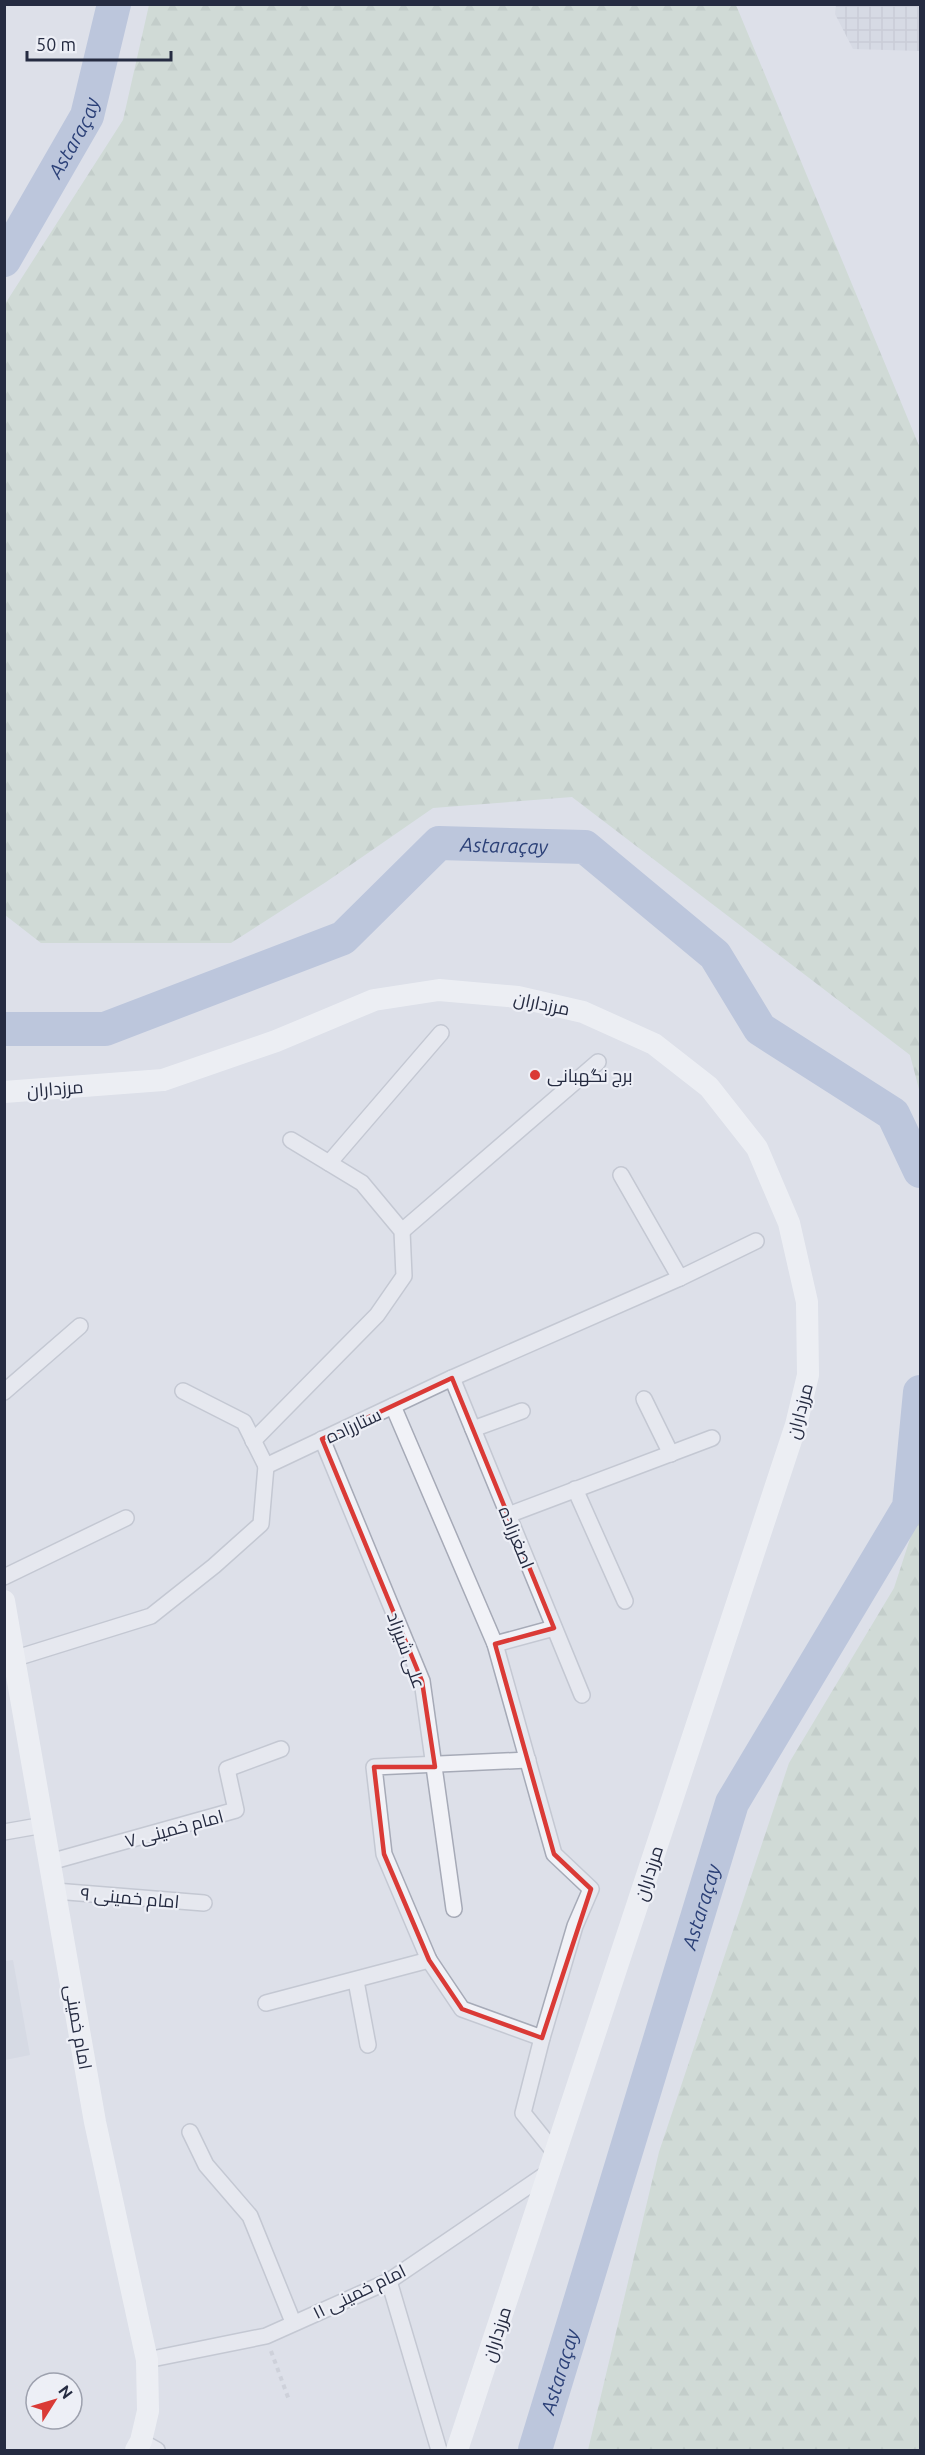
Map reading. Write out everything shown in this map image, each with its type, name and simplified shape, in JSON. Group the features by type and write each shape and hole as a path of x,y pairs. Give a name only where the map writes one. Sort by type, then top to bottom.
{"street":[{"name":"مرزداران","path":"4,1092 163,1080 276,1041 374,1000 439,990 518,997 583,1012 654,1044 709,1087 757,1148 789,1223 807,1302 808,1375 796,1425 457,2451"},
{"path":"329,1163 441,1033"},
{"path":"402,1231 598,1062"},
{"path":"253,1441 377,1315 404,1276 402,1231 362,1183 291,1140"},
{"path":"621,1175 680,1278"},
{"name":"ستارزاده","path":"266,1466 452,1378 680,1278 756,1241"},
{"path":"4,1392 80,1326"},
{"name":"اصغرزاده","path":"452,1378 582,1695"},
{"path":"13,1659 151,1616 214,1566 261,1524 266,1466 244,1422 183,1391"},
{"path":"644,1399 671,1454"},
{"path":"393,1406 495,1644 554,1854 591,1889 575,1926 523,2113 553,2163"},
{"path":"473,1429 522,1411"},
{"path":"508,1515 648,1460 671,1454 712,1438"},
{"name":"علی شیرزاد","path":"322,1439 422,1681 454,1909"},
{"path":"574,1489 625,1601"},
{"path":"4,1577 126,1518"},
{"name":"امام خمینی","path":"4,1601 95,2122 147,2360 148,2411 145,2447"},
{"path":"495,1644 554,1628"},
{"name":"امام خمینی ۷","path":"50,1862 236,1810 227,1769 281,1749"},
{"path":"528,1760 435,1767 374,1767 384,1854 429,1960 462,2009 542,2038"},
{"path":"4,1832 44,1825"},
{"name":"امام خمینی ۹","path":"55,1891 204,1903"},
{"path":"266,2003 429,1960"},
{"path":"356,1981 368,2045"},
{"path":"190,2132 206,2165 250,2216 293,2322"},
{"name":"امام خمینی ۱۱","path":"147,2360 266,2336 389,2281 553,2163"},
{"path":"389,2281 439,2451"}],"path":[{"path":"266,2336 289,2400"}],"highlighted area":[{"path":"452,1378 554,1628 495,1644 554,1854 591,1889 542,2038 462,2009 429,1960 384,1854 374,1767 435,1767 422,1681 322,1439"}],"shaded area":[{"path":"836,5 920,5 920,51 853,49 835,14"},
{"path":"13,1960 30,2055 5,2060 5,1961"}],"green space":[{"path":"149,5 736,5 920,448 920,1093 910,1055 572,797 433,808 326,882 231,943 41,943 5,915 5,304 123,120"},
{"path":"920,1508 920,2450 588,2450 659,2152 789,1763 894,1588"}],"waterway":[{"name":"Astaraçay","path":"4,260 87,116 114,4"},
{"name":"Astaraçay","path":"4,1029 105,1029 343,938 439,843 585,847 715,955 760,1029 893,1114 920,1171"},
{"name":"Astaraçay","path":"535,2450 732,1803 909,1507 920,1392"}],"place":[{"name":"برج نگهبانی","path":"535,1075"}]}
